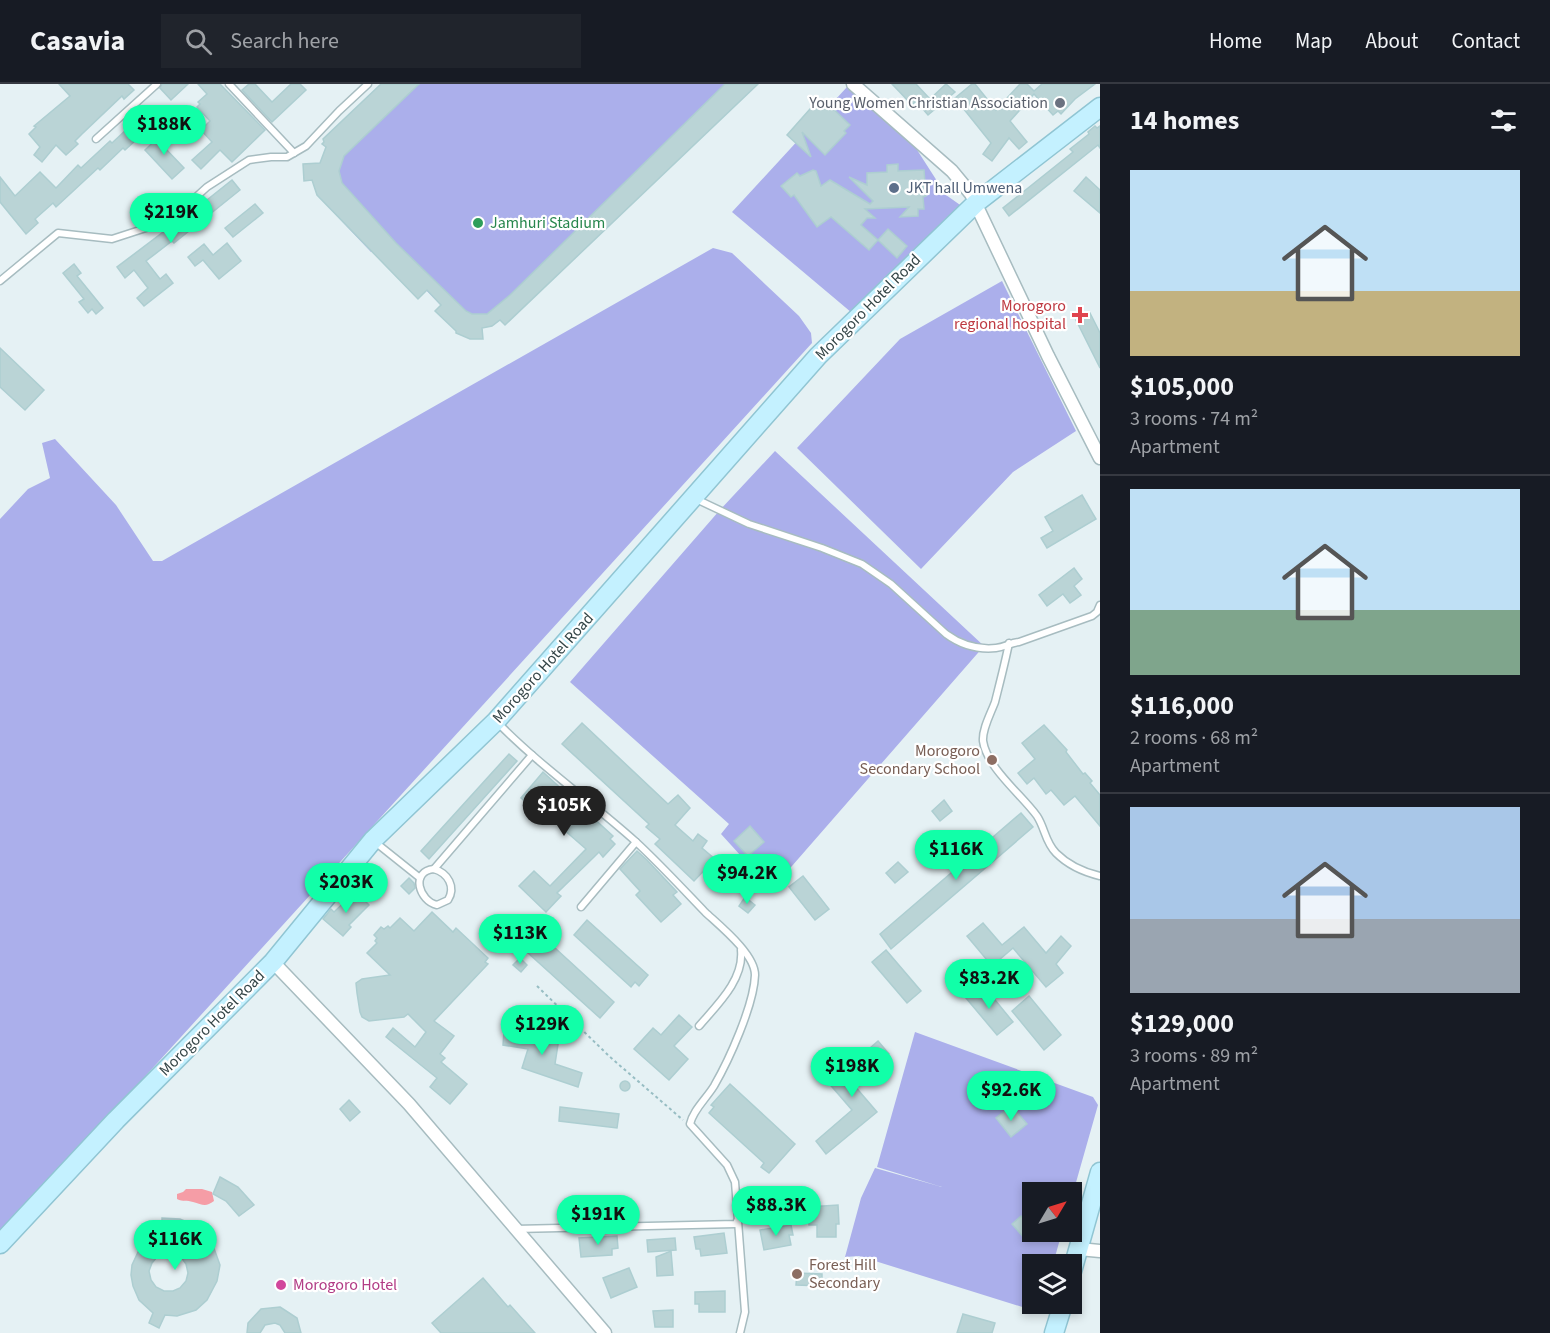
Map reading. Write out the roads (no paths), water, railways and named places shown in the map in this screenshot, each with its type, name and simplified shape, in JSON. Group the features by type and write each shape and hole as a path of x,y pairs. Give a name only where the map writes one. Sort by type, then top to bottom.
{"street":[{"path":"853,84 952,171 965,186 976,203 1048,356 1100,458"},
{"name":"Morogoro Hotel Road","path":"0,1244 116,1120 273,962 373,840 496,721 818,356 976,203 1100,107"},
{"path":"273,962 409,1104 605,1333"},
{"path":"1077,1254 1100,1172"},
{"path":"1079,1248 1100,1251"},
{"path":"1054,1333 1060,1314"}],"lane":[{"path":"96,139 157,84"},
{"path":"229,84 294,153"},
{"path":"0,281 58,233 112,239 121,237 185,207 207,187 249,160 271,157 286,158 306,146 368,84"},
{"path":"692,498 749,524 862,564 891,584 946,634 964,645 997,648 1019,642 1087,618 1095,614 1100,604"},
{"path":"1009,643 984,733 985,748 1004,776 1039,818 1047,842 1055,852 1069,864 1100,876"},
{"path":"496,721 532,755 636,842 741,949 741,965 724,996 699,1026"},
{"path":"434,869 532,755"},
{"path":"373,840 420,878"},
{"path":"581,907 636,842"},
{"path":"434,869 442,872 450,883 451,894 445,902 434,904 424,897 419,887 420,878 427,870 434,869"},
{"path":"731,938 753,965 751,998 727,1060 711,1090 693,1115 690,1124 732,1173 745,1312 740,1333"},
{"path":"515,1229 736,1224 737,1216"}],"place":[{"name":"Young Women Christian Association","path":"1060,103"},
{"name":"JKT hall Umwena","path":"894,188"},
{"name":"Jamhuri Stadium","path":"478,223"},
{"name":"Morogoro regional hospital","path":"1080,315"},
{"name":"Morogoro Secondary School","path":"992,760"},
{"name":"Forest Hill Secondary","path":"797,1274"},
{"name":"Morogoro Hotel","path":"281,1285"}]}
